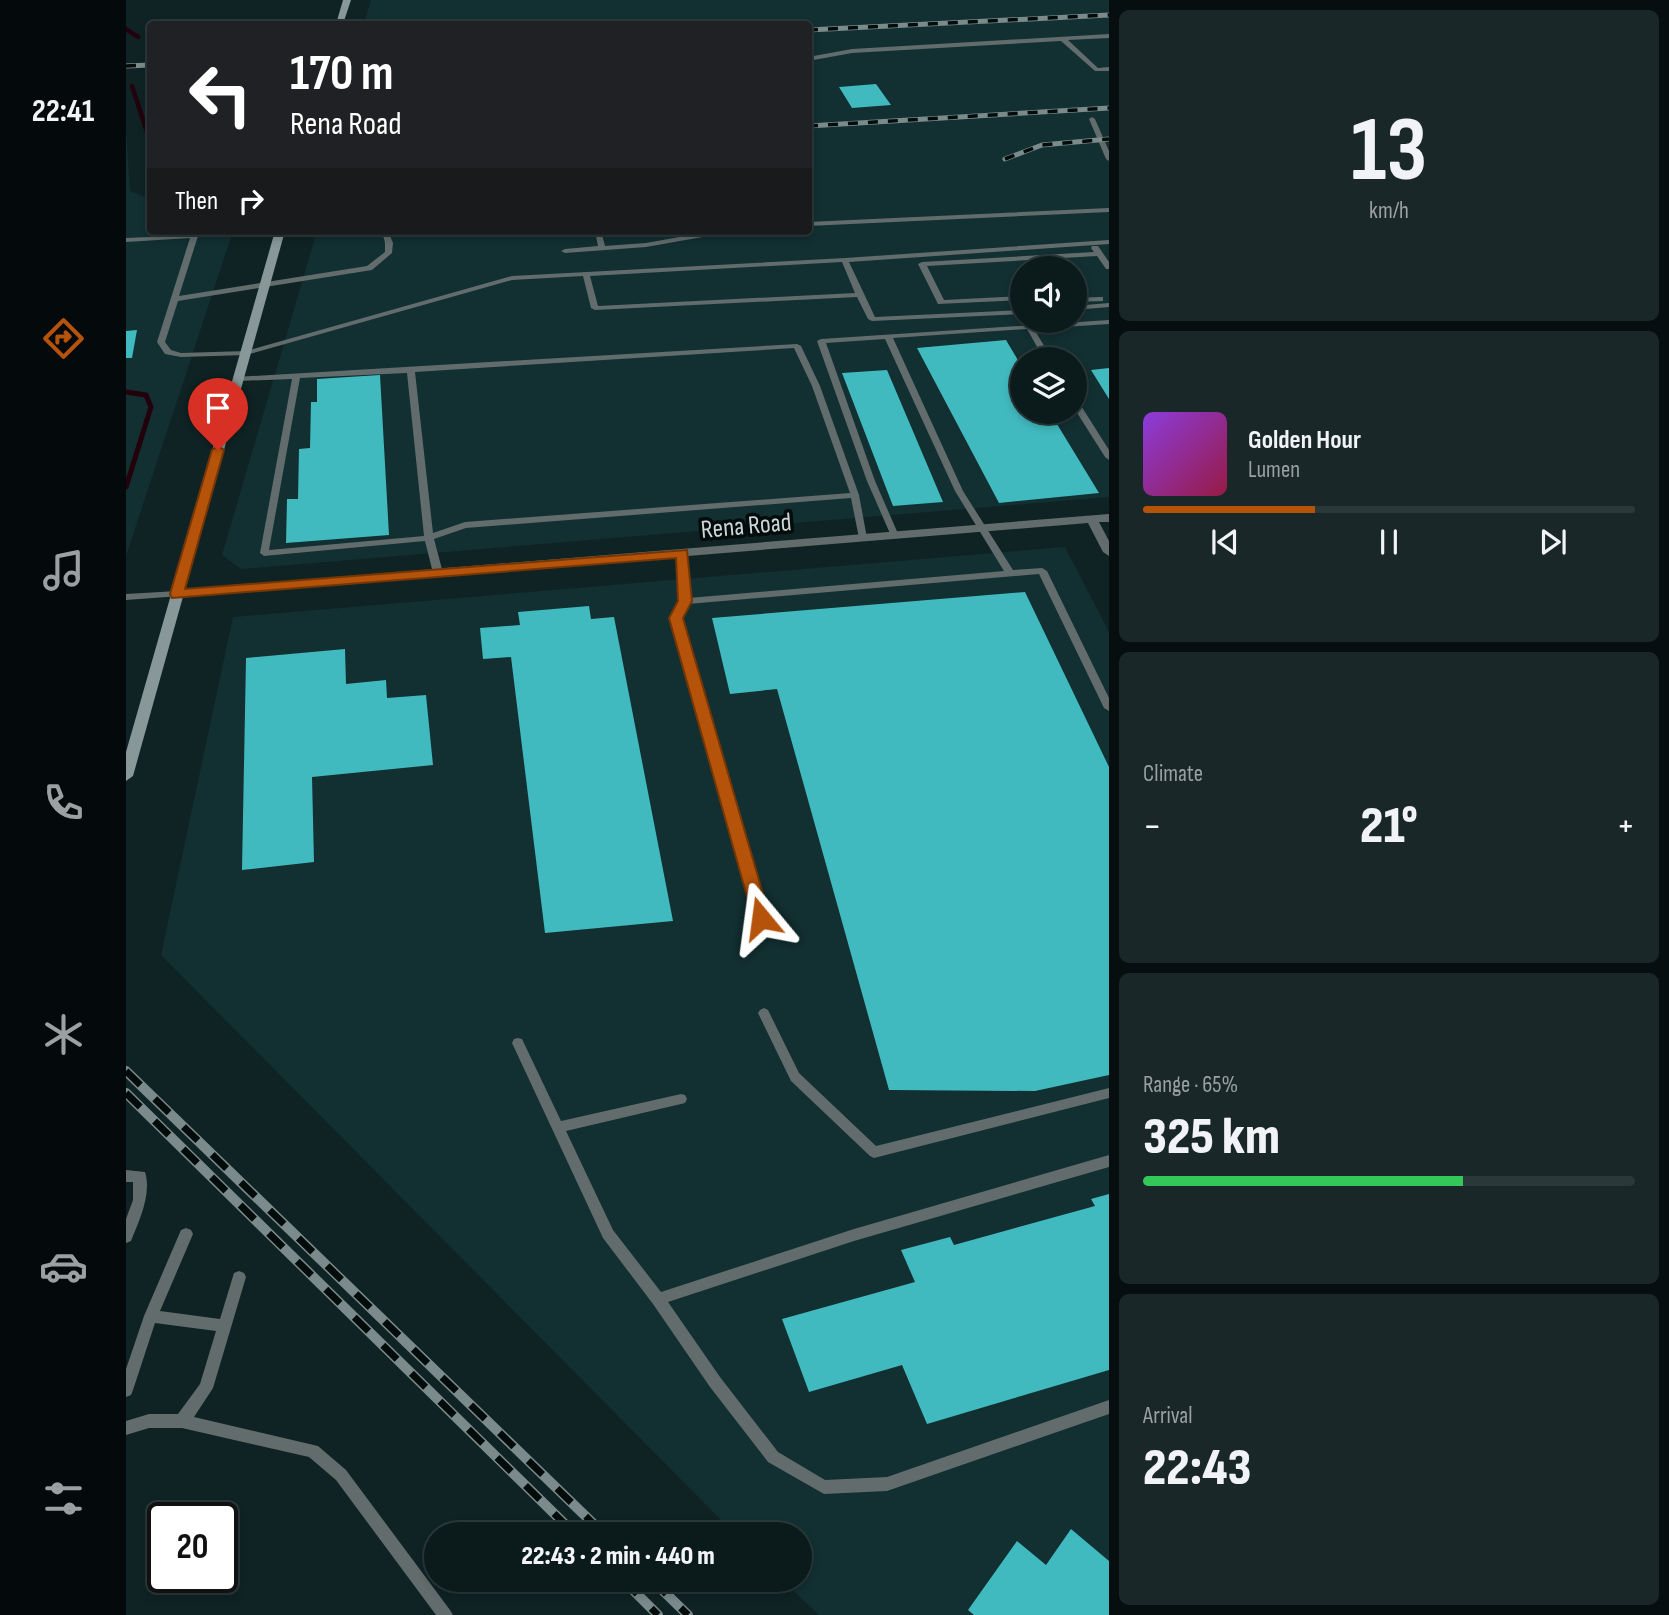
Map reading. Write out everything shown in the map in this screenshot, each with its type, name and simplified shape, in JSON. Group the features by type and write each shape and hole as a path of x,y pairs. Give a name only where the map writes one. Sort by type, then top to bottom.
{"main road":[{"path":"340,21 347,0"},
{"path":"126,776 279,235"}],"street":[{"name":"Rena Road","path":"177,594 1109,518"},
{"path":"1092,520 1109,552"}],"lane":[{"path":"812,58 852,51 1109,36"},
{"path":"1063,39 1109,81"},
{"path":"1097,70 1109,69"},
{"path":"1092,119 1109,159"},
{"path":"812,221 1109,210"},
{"path":"174,299 369,268 388,253 386,235"},
{"path":"599,235 602,249"},
{"path":"565,251 602,249 698,235"},
{"path":"126,240 194,236 161,342 163,348 181,355 246,353 485,283 512,278 1109,242"},
{"path":"1091,243 1109,267"},
{"path":"1064,256 1099,254"},
{"path":"1010,259 922,264 941,302 1010,299"},
{"path":"845,260 872,319 1010,313"},
{"path":"586,274 595,308 860,295"},
{"path":"1087,299 1109,298"},
{"path":"926,317 947,309 1010,305"},
{"path":"1087,307 1109,305"},
{"path":"1087,323 1109,322"},
{"path":"895,536 871,481 821,341 1010,328"},
{"path":"888,337 958,491 985,528 1010,573"},
{"path":"238,379 797,346 816,386 855,495 863,538"},
{"path":"411,370 429,538 438,573"},
{"path":"296,376 264,553 429,538 465,525 855,495"},
{"path":"1087,422 1109,457"},
{"path":"682,553 685,601 676,618 761,918"},
{"path":"685,601 1042,571 1109,708"},
{"path":"126,597 177,594"},
{"path":"764,1013 795,1077 874,1152 1109,1093"},
{"path":"518,1043 608,1234 659,1299 715,1382 773,1457 824,1487 887,1485 1109,1408"},
{"path":"558,1127 681,1099"},
{"path":"659,1299 853,1235 1109,1161"},
{"path":"126,1176 140,1176 139,1200 127,1231"},
{"path":"126,1390 150,1316 186,1234"},
{"path":"182,1421 206,1388 239,1277"},
{"path":"150,1316 225,1326"},
{"path":"126,1428 149,1421 182,1421 313,1451 341,1475 445,1615"}],"shaded area":[{"path":"371,0 1109,0 1109,497 241,569 222,555 316,235 812,235 812,21 365,21"},
{"path":"126,131 130,191 147,198 147,235 232,235 126,556"},
{"path":"1065,547 1109,632 1109,1615 819,1615 795,1592 812,1592 812,1522 723,1522 161,955 233,617"}],"building":[{"path":"876,84 891,105 852,108 839,87"},
{"path":"137,330 132,358 126,358 126,331"},
{"path":"1006,340 1010,347 1010,424 1057,424 1099,493 999,503 917,348"},
{"path":"1109,368 1109,399 1091,370"},
{"path":"887,370 943,502 893,506 842,373"},
{"path":"380,375 389,535 286,543 287,499 298,499 299,449 310,448 311,402 317,402 317,379"},
{"path":"1025,592 1109,767 1109,1075 1035,1091 889,1090 777,689 730,694 712,618"},
{"path":"589,606 591,619 614,617 673,921 545,933 511,657 483,659 480,628 520,625 518,612"},
{"path":"345,649 346,684 386,680 387,698 426,695 433,765 312,777 314,862 242,870 246,658"},
{"path":"1109,1194 1109,1370 927,1424 902,1365 809,1392 782,1319 915,1282 901,1250 950,1237 954,1245 1095,1206 1091,1199"},
{"path":"1071,1529 1109,1561 1109,1615 974,1615 968,1610 1017,1541 1046,1565"}],"waterway":[{"path":"126,29 138,37"},
{"path":"132,86 147,132"},
{"path":"126,392 146,395 151,407 126,487"}],"railway":[{"path":"812,30 1109,15"},
{"path":"126,66 147,65"},
{"path":"812,126 1109,108"},
{"path":"1005,159 1042,145 1109,139"},
{"path":"126,1071 592,1522"},
{"path":"126,1093 563,1522"},
{"path":"635,1592 658,1615"},
{"path":"664,1592 688,1615"}],"route":[{"path":"218,450 177,594 682,553 685,601 676,618 761,918"}]}
